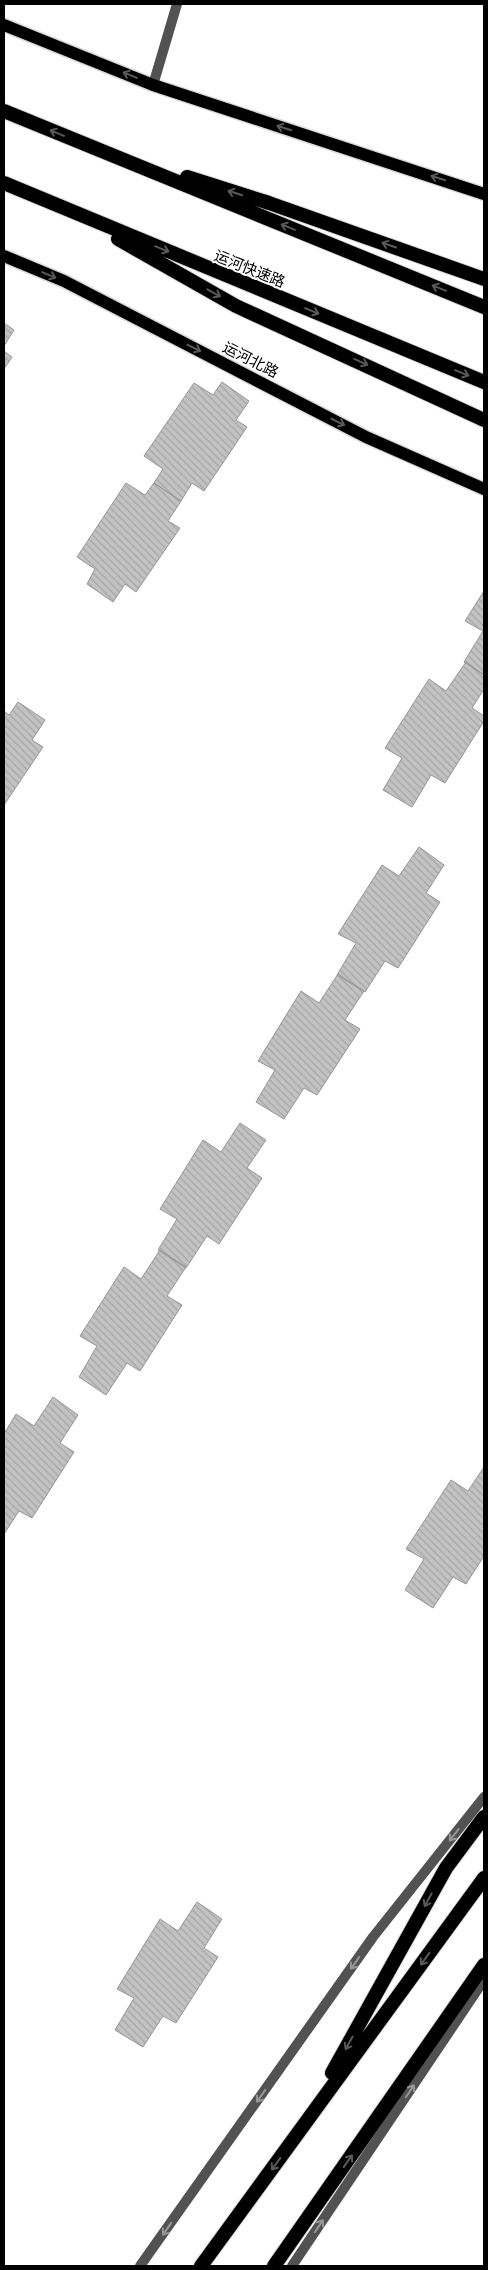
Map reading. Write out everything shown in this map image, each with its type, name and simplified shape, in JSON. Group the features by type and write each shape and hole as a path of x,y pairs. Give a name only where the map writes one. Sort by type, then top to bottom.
{"highway":[{"path":"4,111 484,307"},
{"path":"89,146 269,203 484,279"},
{"name":"运河快速路","path":"4,184 484,382"},
{"path":"65,209 236,306 484,420"},
{"path":"304,2124 446,1868 484,1816"},
{"path":"201,2266 484,1878"},
{"path":"274,2266 484,1965"}],"main road":[{"path":"4,25 153,85 484,194"},
{"name":"运河北路","path":"4,256 64,282 366,437 484,490"}],"street":[{"path":"153,85 177,4"},
{"path":"140,2266 373,1937 484,1797"},
{"path":"292,2266 484,1980"}],"building":[{"path":"4,323 14,330 4,346"},
{"path":"4,351 12,357 4,369"},
{"path":"222,382 249,401 236,420 247,427 204,491 192,483 181,501 154,483 163,469 144,456 194,383 213,395"},
{"path":"126,483 145,495 154,483 181,501 168,521 180,528 136,592 125,584 113,602 87,584 95,569 77,557"},
{"path":"484,591 484,675 464,662 483,631 465,621"},
{"path":"466,662 484,675 484,689 472,708 484,716 484,721 445,783 431,775 412,807 383,790 402,758 385,748 429,679 446,691"},
{"path":"18,702 45,720 32,740 43,747 4,805 4,711 9,715"},
{"path":"419,847 444,865 426,893 440,902 398,968 385,961 365,992 337,975 356,943 338,934 382,865 399,876"},
{"path":"338,974 364,991 345,1020 360,1029 317,1095 304,1088 284,1119 256,1102 275,1070 258,1061 301,991 319,1003"},
{"path":"240,1123 266,1140 247,1168 262,1178 219,1244 207,1236 186,1268 158,1250 177,1219 160,1209 203,1140 221,1152"},
{"path":"160,1250 186,1267 167,1296 182,1305 140,1371 127,1363 106,1395 79,1377 97,1346 80,1336 124,1267 141,1279"},
{"path":"53,1397 78,1415 60,1443 74,1452 32,1518 19,1511 4,1534 4,1434 16,1414 34,1426"},
{"path":"484,1467 484,1556 466,1584 453,1577 433,1608 405,1590 424,1559 406,1549 451,1480 468,1491"},
{"path":"197,1902 222,1919 204,1948 218,1957 176,2023 163,2016 143,2047 115,2030 134,1998 117,1989 160,1919 178,1931"}]}
